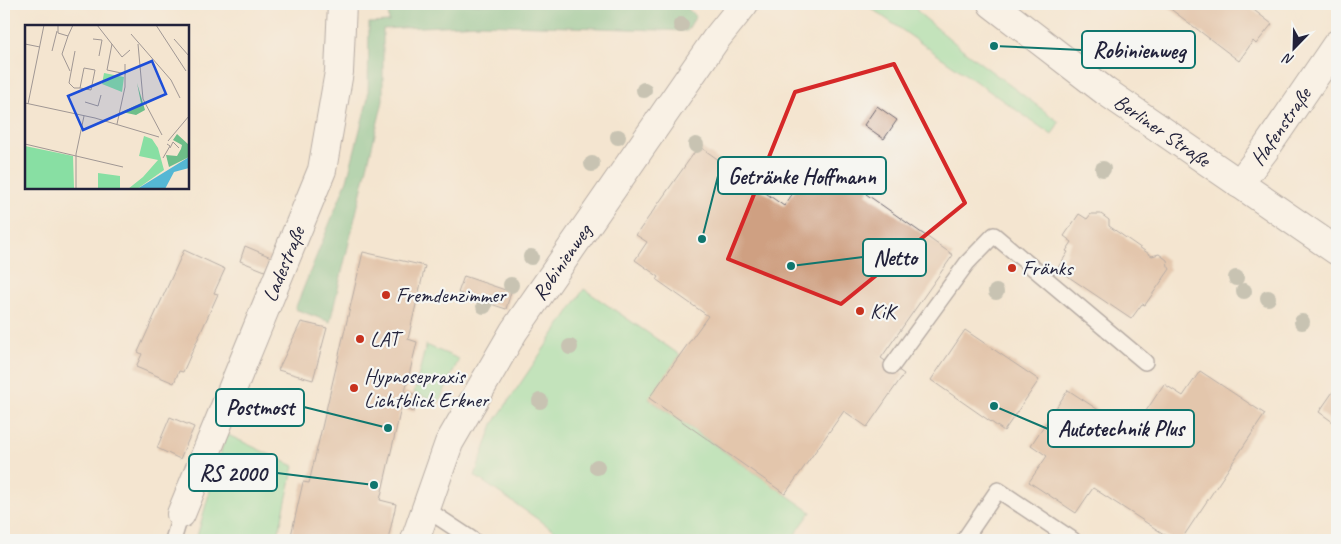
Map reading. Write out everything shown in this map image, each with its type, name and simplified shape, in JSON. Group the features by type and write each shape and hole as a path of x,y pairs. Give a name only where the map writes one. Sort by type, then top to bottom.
{"street":[{"name":"Ladestraße","path":"181,514 322,170 339,72 342,4"},
{"name":"Robinienweg","path":"415,540 449,443 514,331 716,39 744,4"},
{"name":"Berliner Straße","path":"992,4 1105,91 1337,251"},
{"name":"Hafenstraße","path":"1239,184 1264,151 1337,44"}],"lane":[{"path":"892,366 967,263 994,235 1145,362"},
{"path":"964,540 998,490 1073,540"},
{"path":"426,509 472,540"},
{"path":"173,540 181,514"}],"highlighted area":[{"path":"894,64 965,203 841,304 728,259 795,92"}],"green space":[{"path":"388,4 682,4 696,16 687,31 480,24 383,29 383,101 330,322 295,309 347,180 368,98 369,23 389,22"},
{"path":"865,4 912,4 920,14 967,53 1059,122 1052,135"},
{"path":"584,289 680,355 649,399 811,512 791,540 568,540 475,476 493,424"},
{"path":"426,345 459,359 439,402 414,393"},
{"path":"226,434 294,466 277,540 196,540"}],"building":[{"path":"1164,4 1246,4 1272,24 1256,44 1253,41 1239,61"},
{"path":"877,106 897,120 884,139 864,125"},
{"path":"699,146 784,206 817,159 851,183 864,164 879,175 866,194 953,255 881,358 904,374 867,427 844,411 785,494 649,398 708,316 657,280 659,277 635,260 647,242 636,235"},
{"path":"1079,214 1087,219 1091,214 1101,214 1109,220 1109,226 1152,256 1159,254 1167,260 1170,269 1145,305 1142,304 1131,319 1057,269 1072,242 1064,236"},
{"path":"245,246 271,257 265,271 240,261"},
{"path":"184,250 225,269 214,293 218,294 183,372 179,371 174,383 136,367 142,354 138,352"},
{"path":"363,252 425,266 408,339 417,342 405,392 418,395 414,412 401,408 380,500 396,504 388,540 290,540 303,482 309,483"},
{"path":"464,276 511,292 506,309 458,293"},
{"path":"301,322 327,328 313,380 278,370"},
{"path":"965,330 1039,380 1004,431 931,380"},
{"path":"1200,371 1265,414 1181,540 1173,540 1093,488 1076,513 1029,482 1047,456 1031,445 1068,390 1132,432 1164,384 1183,396"},
{"path":"1337,386 1337,425 1319,412"},
{"path":"170,417 194,427 180,459 157,448"}],"place":[{"name":"Robinienweg","path":"994,46"},
{"name":"Getränke Hoffmann","path":"702,239"},
{"name":"Netto","path":"791,266"},
{"name":"Fränks","path":"1012,268"},
{"name":"Fremdenzimmer","path":"386,295"},
{"name":"KiK","path":"860,311"},
{"name":"LAT","path":"360,339"},
{"name":"Hypnosepraxis Lichtblick Erkner","path":"354,388"},
{"name":"Autotechnik Plus","path":"994,406"},
{"name":"Postmost","path":"388,428"},
{"name":"RS 2000","path":"374,485"}]}
